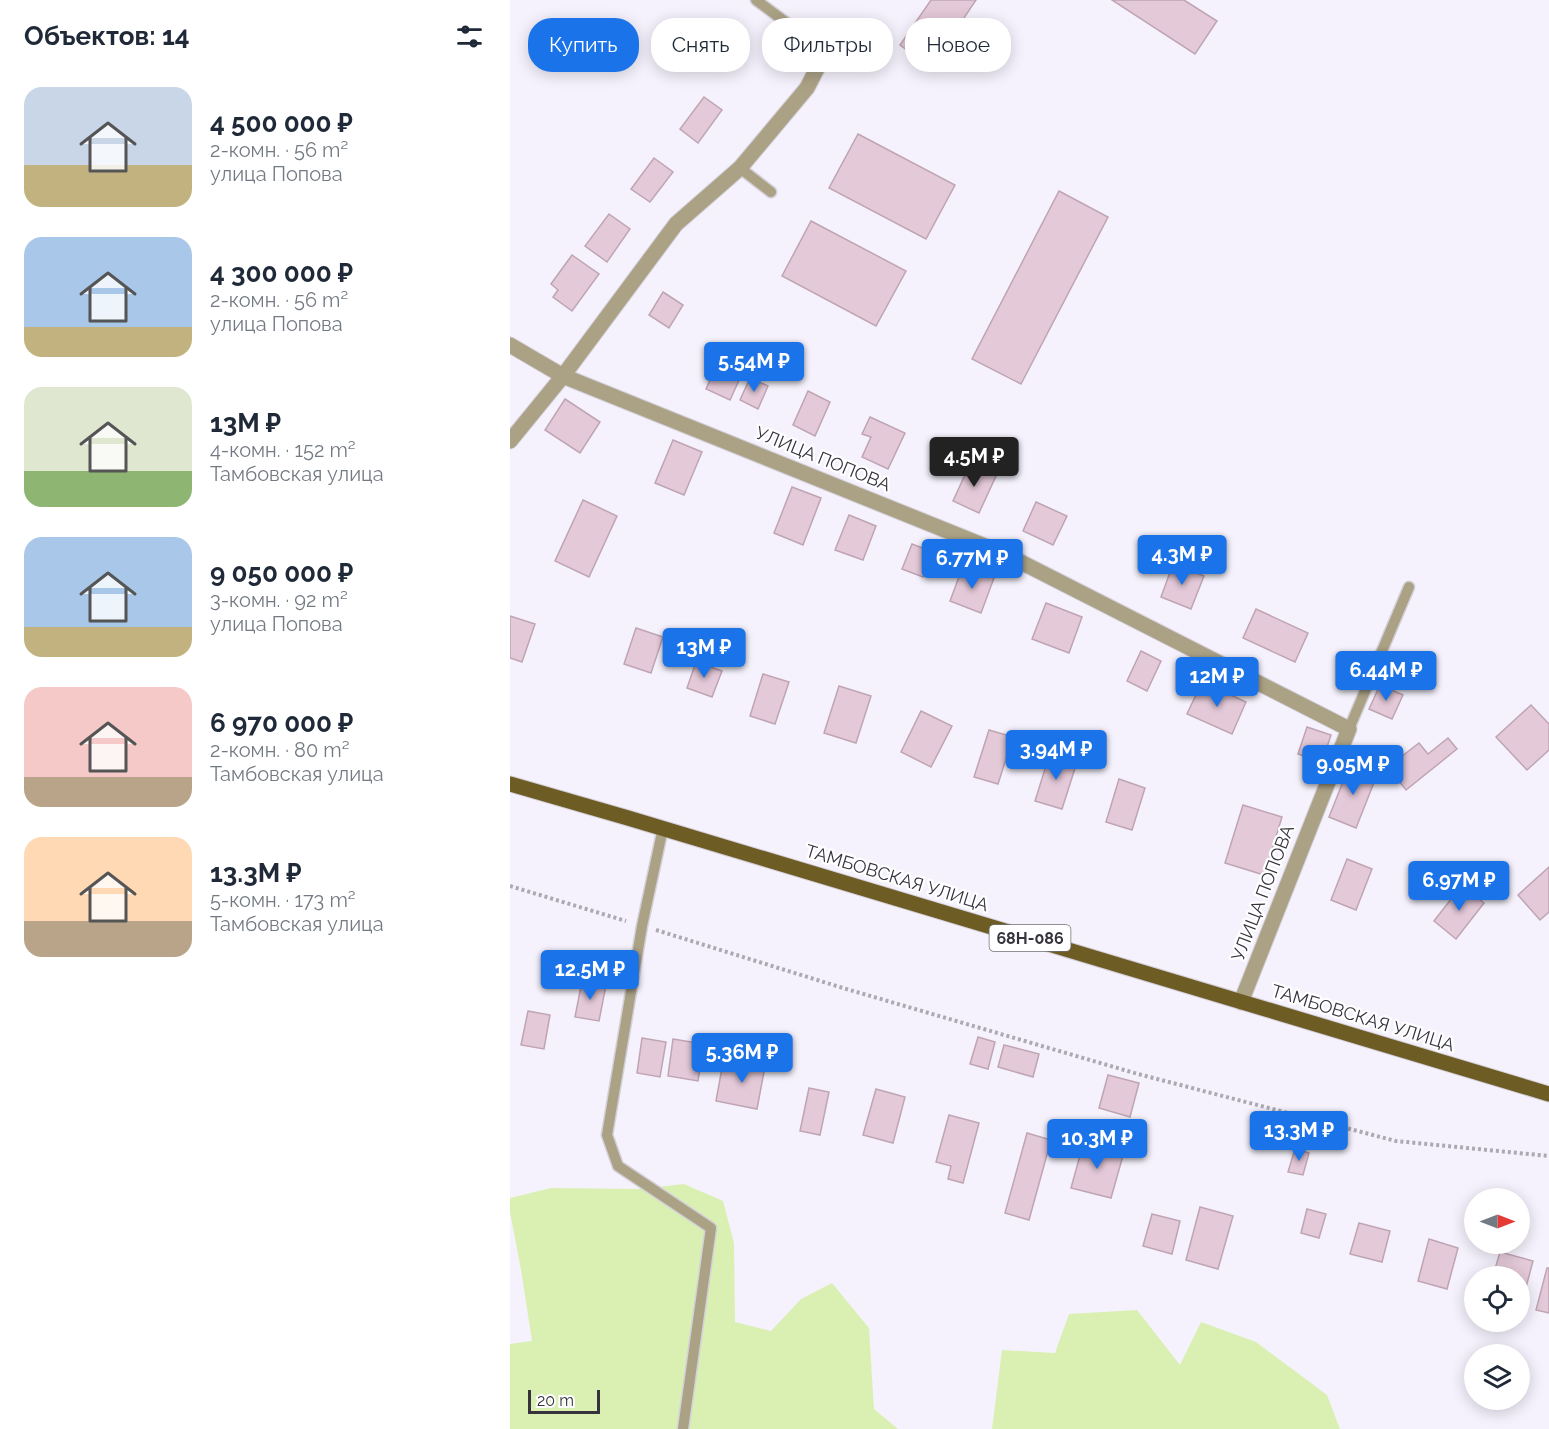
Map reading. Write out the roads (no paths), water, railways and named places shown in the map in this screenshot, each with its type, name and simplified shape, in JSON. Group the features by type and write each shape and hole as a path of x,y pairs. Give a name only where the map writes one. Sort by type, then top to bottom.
{"main road":[{"name":"ТАМБОВСКАЯ УЛИЦА","path":"510,784 1549,1094"}],"street":[{"path":"510,441 563,376 676,224 740,168 807,88 815,72"},
{"name":"УЛИЦА ПОПОВА","path":"510,345 563,376 1007,555 1349,729 1241,1002"}],"lane":[{"path":"756,0 780,18"},
{"path":"740,168 771,192"},
{"path":"1349,729 1409,587"},
{"path":"663,828 642,926 607,1135 618,1166 711,1228 683,1429"}]}
